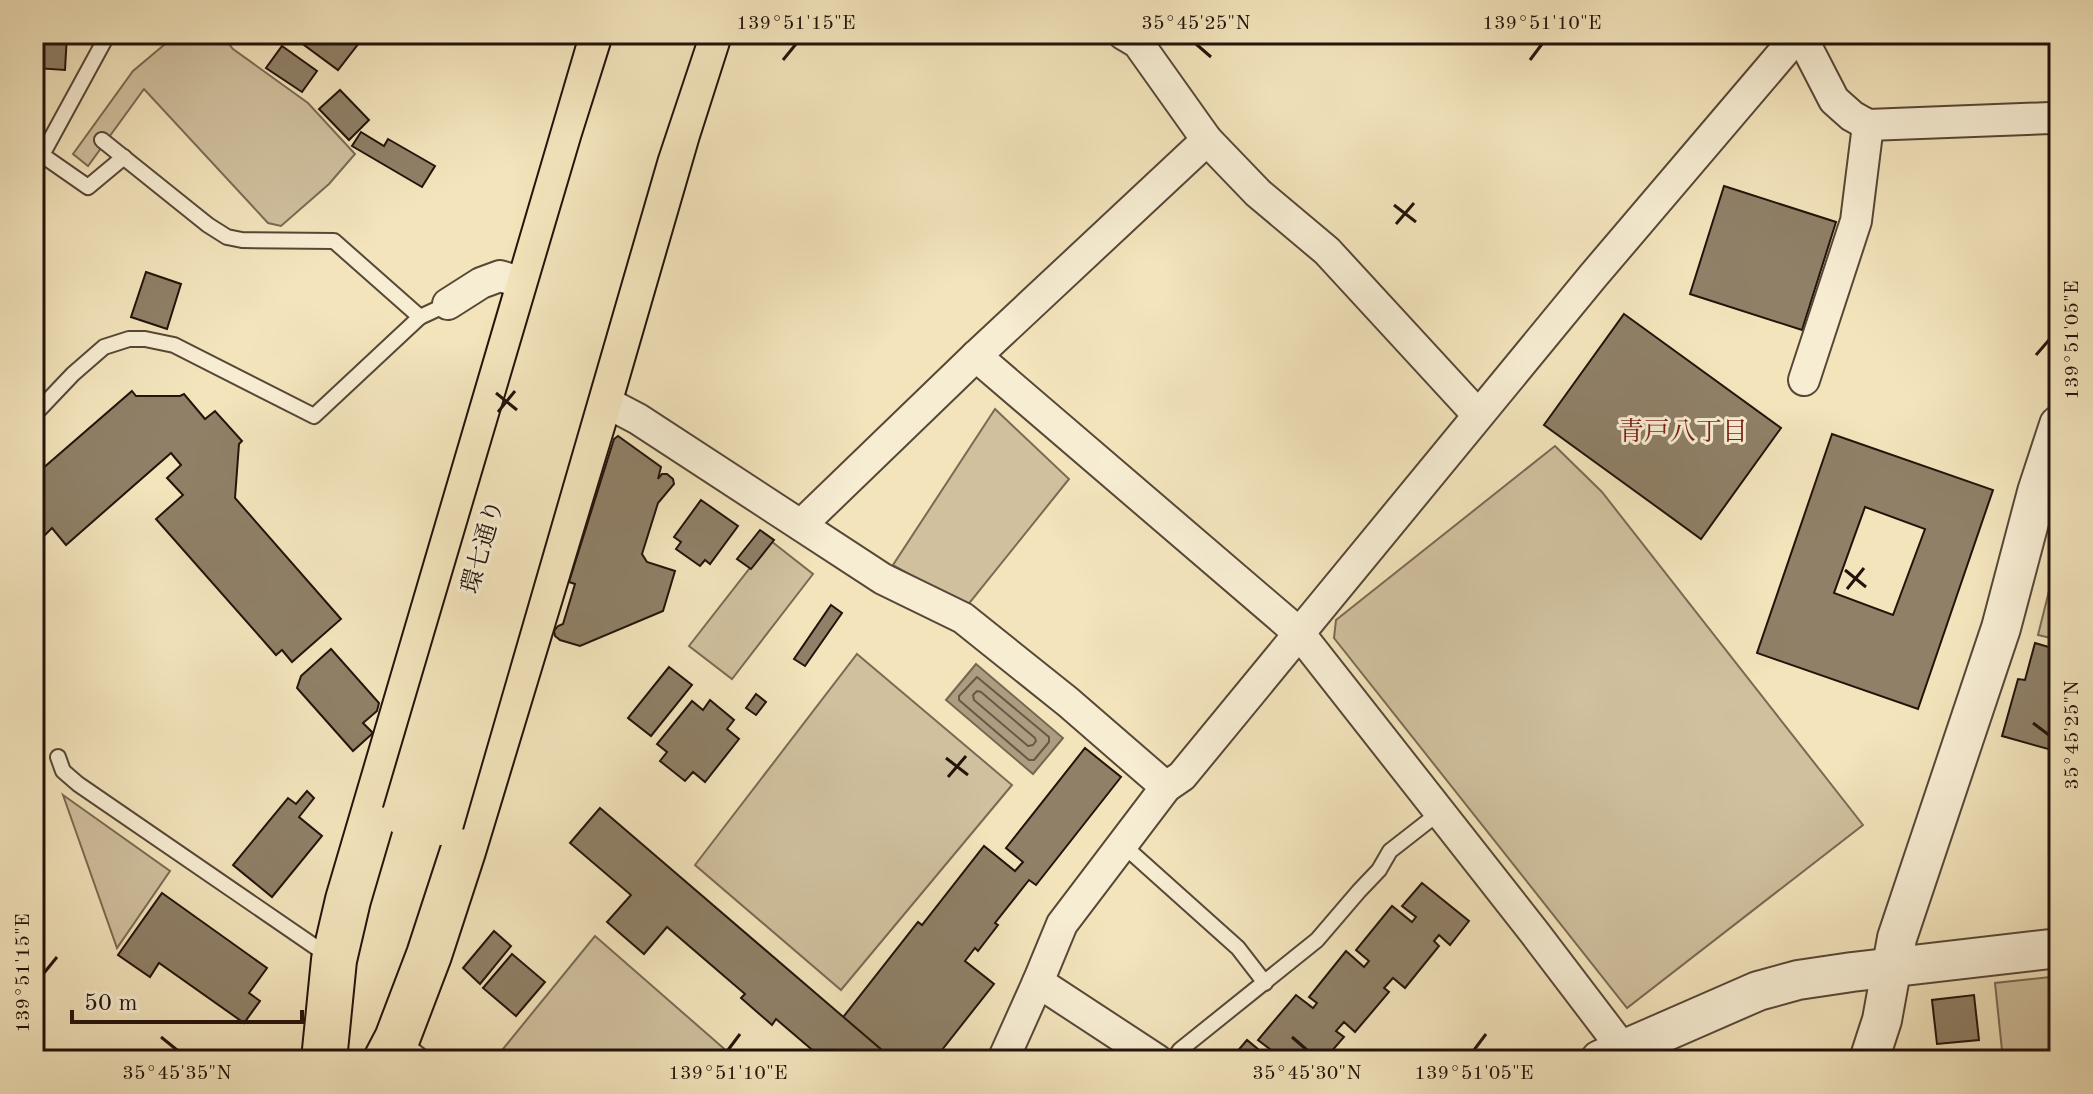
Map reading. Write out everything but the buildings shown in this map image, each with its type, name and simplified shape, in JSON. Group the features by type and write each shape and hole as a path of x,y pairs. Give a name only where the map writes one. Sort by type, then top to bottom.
{"main road":[{"path":"324,1060 334,960 348,900 603,34"},
{"name":"環七通り","path":"395,1055 423,818 603,145 638,34"},
{"name":"環七通り","path":"331,1060 423,818 675,34"},
{"path":"395,1055 463,851 709,34"},
{"path":"585,94 611,68 622,63 675,83 679,96 677,134"}],"street":[{"path":"1003,1060 1062,924 1166,787 1182,776 1593,276 1799,34 1834,100 1868,125 2059,120"},
{"path":"1138,37 1207,140 1258,193 1327,251 1478,415"},
{"path":"1804,380 1856,221 1868,125"},
{"path":"801,525 1207,140"},
{"path":"448,304 481,283 500,276 530,285"},
{"path":"976,356 1299,633 1534,932 1611,1055 1758,991 1798,980 2059,948"},
{"path":"600,399 638,419 883,579 963,618 1068,702 1166,787"},
{"path":"1869,1060 1882,1020 1897,938 2001,628 2037,492 2059,425"},
{"path":"1038,982 1157,1060"}],"lane":[{"path":"108,34 42,155 88,187 124,157"},
{"path":"102,140 227,237 242,240 334,241 420,317"},
{"path":"34,415 104,347 129,339 145,339 174,345 314,416 420,317 448,304"},
{"path":"58,757 63,771 78,784 334,960"},
{"path":"1173,1060 1180,1050 1317,940 1379,870 1390,851 1440,812"},
{"path":"1123,845 1238,948 1265,983"}],"shaded area":[{"path":"177,34 221,34 233,49 308,103 355,154 329,184 281,226 268,223 144,89 88,166 73,154 133,71"},
{"path":"995,409 1069,479 967,606 893,565"},
{"path":"1555,446 1602,492 1863,825 1627,1008 1334,638 1336,620"},
{"path":"771,541 813,574 732,679 689,646"},
{"path":"2059,551 2059,640 2038,635"},
{"path":"857,654 1012,785 841,990 695,865"},
{"path":"63,795 170,871 117,948"},
{"path":"595,936 737,1060 494,1060"},
{"path":"2059,976 2059,1060 2003,1060 1995,983"}],"water":[{"path":"976,664 1063,738 1033,774 946,700"}],"district":[{"name":"青戸八丁目","path":"1683,433"}]}
